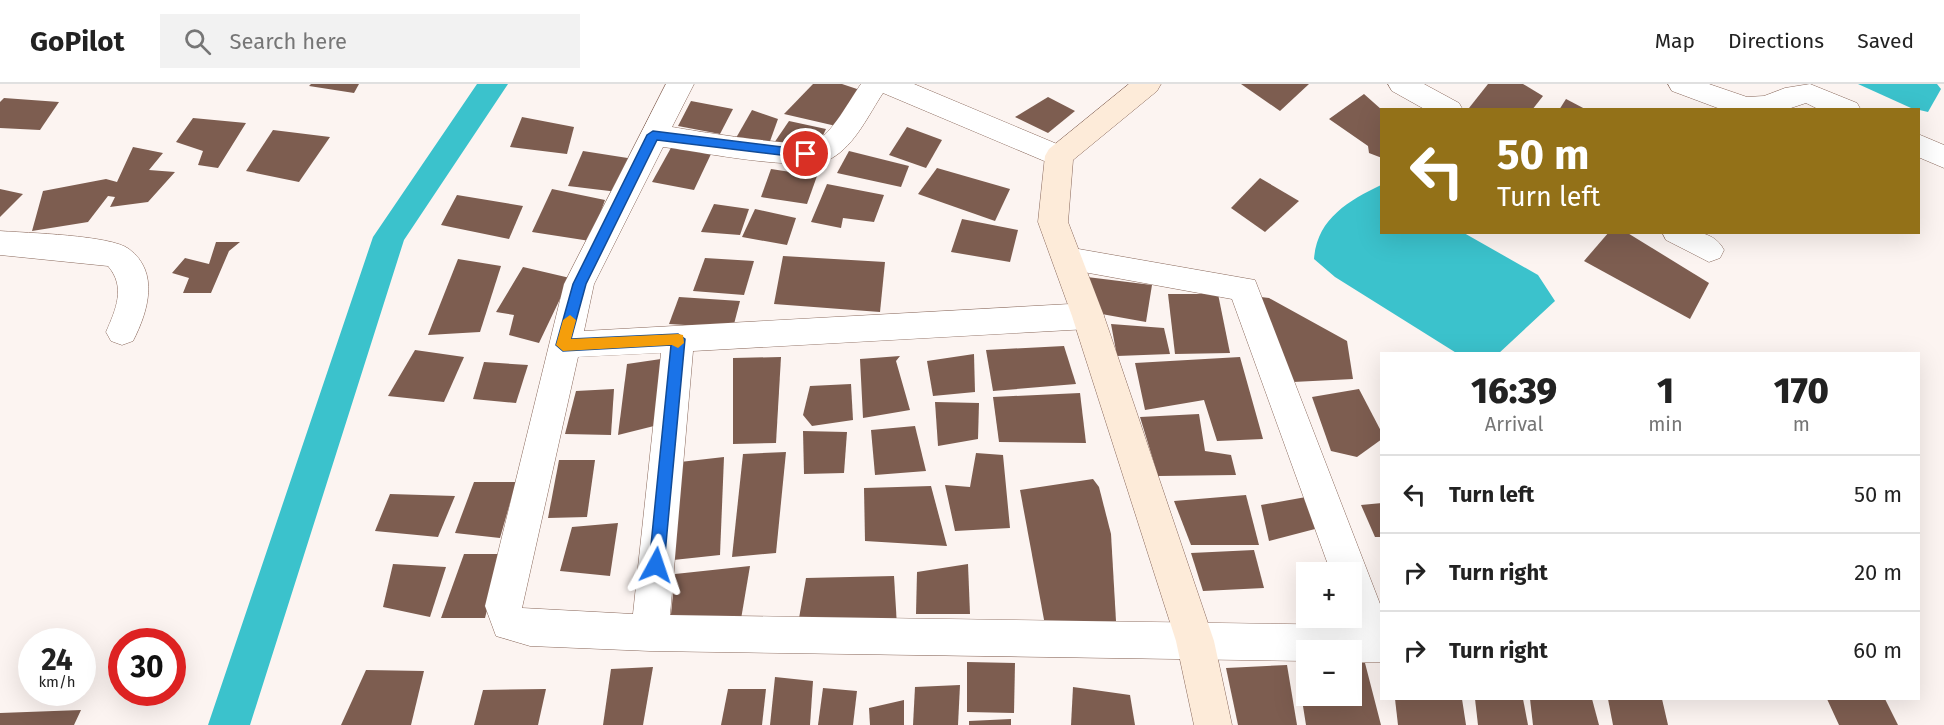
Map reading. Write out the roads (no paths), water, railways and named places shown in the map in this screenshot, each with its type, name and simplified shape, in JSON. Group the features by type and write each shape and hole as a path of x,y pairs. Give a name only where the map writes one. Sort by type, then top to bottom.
{"street":[{"path":"680,84 579,284 502,606 509,623 530,628 650,633 1378,644 1362,604"},
{"path":"653,135 790,153 819,154 832,144 875,84"},
{"path":"888,84 1059,156"},
{"path":"1147,84 1059,156 1053,222 1088,316 1195,641 1213,725"},
{"path":"1402,84 1445,108"},
{"path":"1682,84 1747,107 1768,106 1785,98 1808,93 1842,108"},
{"path":"1920,145 1944,157"},
{"path":"1681,234 1709,250"},
{"path":"0,243 93,251 117,256 132,273 133,305 122,333"},
{"path":"1067,259 1244,289 1345,562"},
{"path":"563,345 1088,316"},
{"path":"650,633 678,339"}],"water":[{"path":"1858,84 1937,84 1941,89 1928,112 1920,110 1920,108 1911,108"},
{"path":"1380,186 1380,234 1466,234 1538,275 1555,301 1500,352 1455,352 1335,277 1314,259 1316,245 1328,222 1336,213"}],"waterway":[{"path":"229,725 389,237 493,84"}]}
